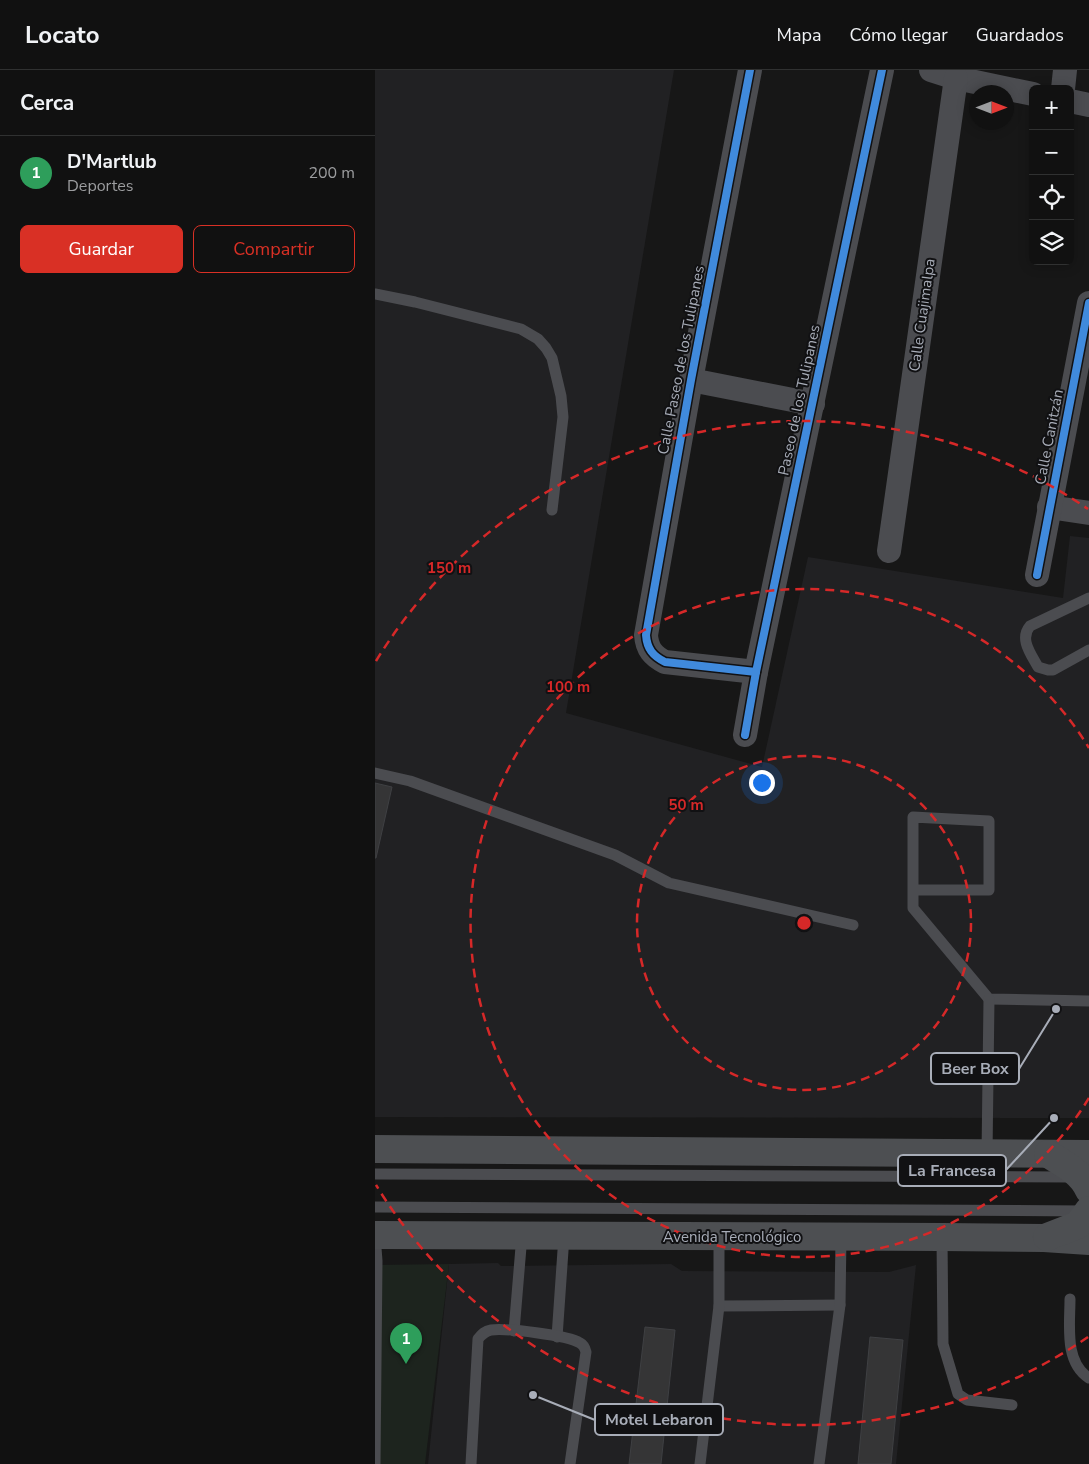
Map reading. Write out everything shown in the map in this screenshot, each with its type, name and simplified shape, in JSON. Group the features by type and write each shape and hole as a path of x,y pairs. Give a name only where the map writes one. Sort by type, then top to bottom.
{"main road":[{"path":"375,1149 1048,1154 1076,1172 1087,1175"},
{"path":"1044,1238 1078,1225 1089,1211"},
{"name":"Avenida Tecnológico","path":"375,1234 1044,1238 1089,1241"}],"street":[{"name":"Calle Paseo de los Tulipanes","path":"750,70 691,380 646,635 652,654 665,662 756,672"},
{"name":"Paseo de los Tulipanes","path":"745,735 756,672 882,70"},
{"path":"931,70 956,78 1029,93"},
{"path":"1063,85 1065,70"},
{"name":"Calle Cuajimalpa","path":"889,551 956,78"},
{"path":"1074,102 1089,104"},
{"name":"Calle Canitzán","path":"1037,576 1089,303"},
{"path":"691,380 813,404"},
{"path":"1049,507 1089,513"}],"lane":[{"path":"375,294 415,302 521,329 538,339 546,348 551,358 561,396 563,417 552,510"},
{"path":"1089,598 1030,626 1025,638 1038,667 1048,670 1053,670 1089,650"},
{"path":"375,773 410,781 615,855 669,883 853,925"},
{"path":"913,890 989,890 989,821 913,817 913,890 913,908 989,999 987,1154"},
{"path":"989,999 1089,1000"},
{"path":"375,1174 1087,1175"},
{"path":"375,1207 1089,1211"},
{"path":"375,1234 375,1464"},
{"path":"514,1331 522,1236"},
{"path":"557,1337 564,1236"},
{"path":"700,1464 719,1306 719,1236"},
{"path":"819,1464 840,1305 841,1237"},
{"path":"942,1237 943,1344 958,1394 967,1400 1013,1405"},
{"path":"1070,1298 1071,1351 1080,1372 1089,1378"},
{"path":"719,1306 840,1305"},
{"path":"471,1464 479,1339 482,1334 491,1330 557,1337 579,1342 583,1345 586,1352 571,1464"}],"shaded area":[{"path":"375,70 674,70 566,713 762,767 808,557 1063,598 1070,536 1089,538 1089,1118 375,1117"},
{"path":"498,1263 501,1266 671,1264 682,1271 889,1272 916,1265 896,1464 428,1464 449,1264"},
{"path":"449,1264 425,1464 375,1464 375,1265"}],"building":[{"path":"375,783 392,787 376,858 375,858"},
{"path":"645,1327 675,1330 661,1464 629,1464"},
{"path":"870,1337 903,1340 891,1464 858,1464"}],"cycle path":[{"path":"750,70 691,380 646,635 651,652 665,662 756,672"},
{"path":"745,735 756,672 882,70"},
{"path":"1037,575 1089,303"}],"place":[{"name":"Beer Box","path":"1056,1009"},
{"name":"La Francesa","path":"1054,1118"},
{"name":"D'Martlub","path":"406,1364"},
{"name":"Motel Lebaron","path":"533,1395"}]}
